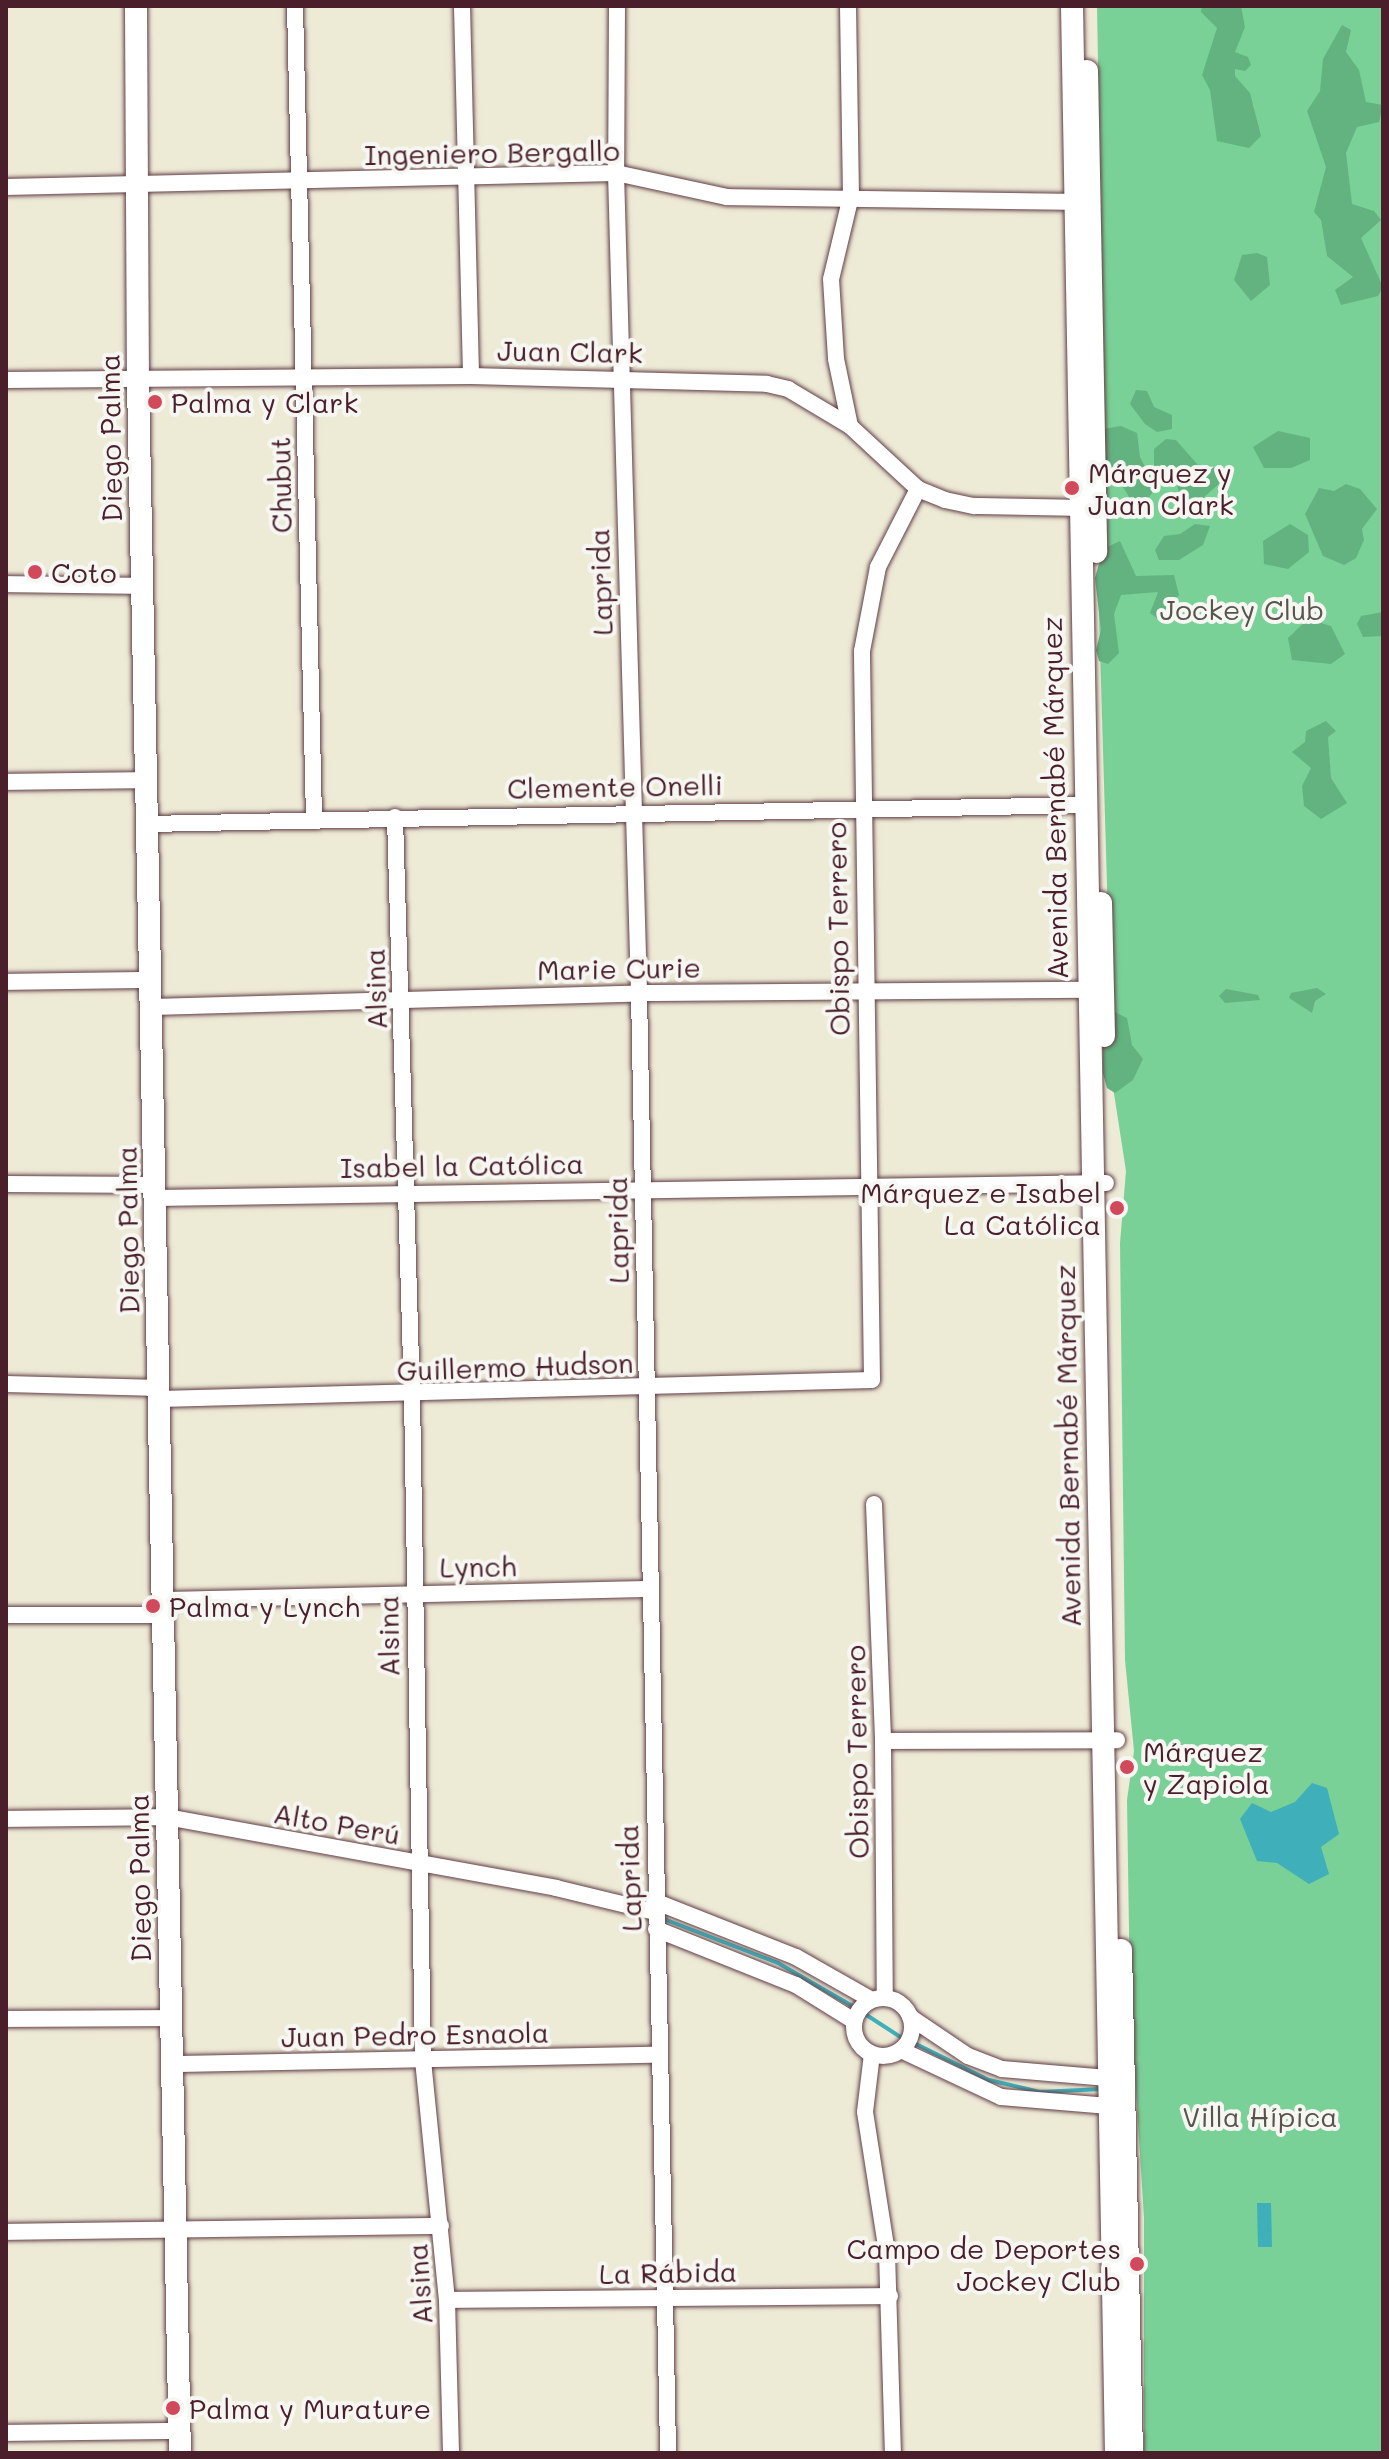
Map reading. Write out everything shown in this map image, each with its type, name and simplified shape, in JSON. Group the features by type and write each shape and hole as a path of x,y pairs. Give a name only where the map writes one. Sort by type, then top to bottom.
{"main road":[{"name":"Diego Palma","path":"136,6 138,382 180,2442"},
{"name":"Avenida Bernabé Márquez","path":"1072,6 1073,202 1087,508 1110,1740 1132,2453"},
{"name":"Avenida Bernabé Márquez","path":"1086,6 1087,990 1099,1183"},
{"name":"Avenida Bernabé Márquez","path":"1110,1740 1108,2078 1116,2453"}],"street":[{"name":"Chubut","path":"295,6 314,820"},
{"path":"462,6 471,376"},
{"name":"Laprida","path":"617,6 620,377 639,993 657,2055 668,2453"},
{"path":"848,6 851,196 831,279 836,359 850,426"},
{"name":"Ingeniero Bergallo","path":"6,187 137,187 466,174 616,173 727,197 851,196 1073,202"},
{"name":"Juan Clark","path":"6,380 138,382 471,376 620,377 767,384 788,389 850,426 918,489 974,506 1087,508"},
{"name":"Obispo Terrero","path":"872,1380 861,806 862,651 868,601 895,528 918,489"},
{"path":"6,584 142,586"},
{"path":"6,782 147,780"},
{"name":"Clemente Onelli","path":"147,824 861,806 1085,805"},
{"name":"Alsina","path":"395,817 412,1395 423,2060 447,2300 451,2453"},
{"path":"6,982 151,980"},
{"name":"Marie Curie","path":"152,1007 639,993 1087,990"},
{"name":"Isabel la Católica","path":"6,1184 156,1191 407,1192 1099,1183"},
{"name":"Guillermo Hudson","path":"6,1384 160,1394 412,1395 872,1380"},
{"name":"Obispo Terrero","path":"874,1504 883,1741 878,1999"},
{"name":"Lynch","path":"6,1615 413,1594 648,1589"},
{"path":"883,1741 1110,1740"},
{"name":"Alto Perú","path":"6,1819 167,1817 556,1888 796,1957 878,1999"},
{"name":"Alto Perú","path":"655,1914 796,1985 854,2021"},
{"path":"910,2017 911,2035 901,2050 887,2056 872,2054 859,2044 854,2021 878,1999 900,2004 910,2017 968,2056 1002,2069 1108,2078"},
{"path":"6,2019 172,2018"},
{"path":"901,2050 1001,2097 1109,2106"},
{"path":"872,2054 865,2112 890,2296 893,2453"},
{"name":"Juan Pedro Esnaola","path":"174,2064 657,2055"},
{"path":"6,2232 441,2226"},
{"name":"La Rábida","path":"447,2300 890,2296"},
{"path":"6,2433 180,2442"}],"green space":[{"name":"Jockey Club","path":"1097,6 1383,6 1383,2453 1144,2453 1144,2218 1130,1995 1127,1800 1134,1751 1125,1660 1120,1243 1126,1171 1113,1087 1098,581 1106,508"},
{"path":"1202,6 1241,6 1245,27 1235,52 1248,57 1251,65 1245,71 1235,69 1235,76 1250,93 1261,136 1249,148 1217,141 1210,90 1202,75 1217,28 1201,12"},
{"path":"1342,25 1351,30 1346,52 1359,70 1366,102 1383,105 1379,122 1357,127 1346,153 1352,204 1374,211 1381,220 1361,238 1383,287 1378,296 1341,305 1335,290 1353,277 1327,256 1321,220 1314,212 1326,167 1307,111 1320,91 1323,59"},
{"path":"1257,253 1267,257 1270,285 1251,301 1234,280 1242,255"},
{"path":"1136,390 1147,391 1154,407 1172,415 1172,429 1157,432 1145,424 1130,404"},
{"path":"1121,426 1137,433 1140,457 1156,488 1146,501 1129,497 1116,475 1099,477 1103,429"},
{"path":"1278,431 1310,438 1310,460 1291,468 1264,468 1253,447"},
{"path":"1166,439 1176,440 1198,465 1224,469 1220,483 1203,498 1189,500 1178,490 1176,475 1154,469 1154,449"},
{"path":"1346,484 1360,489 1377,509 1362,529 1364,540 1356,558 1344,565 1323,556 1305,514 1319,488 1334,491"},
{"path":"1195,524 1210,526 1203,545 1179,560 1159,560 1155,550 1164,536 1180,534"},
{"path":"1290,524 1308,535 1309,552 1288,569 1264,564 1263,541"},
{"path":"1120,541 1136,576 1174,575 1179,595 1158,619 1150,613 1158,592 1121,595 1114,614 1119,653 1108,664 1099,661 1096,650 1101,630 1095,578 1103,549"},
{"path":"1383,612 1383,636 1363,637 1357,624 1361,616"},
{"path":"1308,619 1331,626 1345,654 1331,664 1292,660 1288,638"},
{"path":"1326,721 1336,731 1328,737 1331,778 1347,803 1321,819 1304,806 1302,786 1311,768 1292,752 1305,742 1306,731"},
{"path":"1317,988 1326,994 1315,1001 1312,1013 1289,998 1291,993"},
{"path":"1226,989 1258,995 1260,1000 1225,1003 1219,996"},
{"path":"1113,1011 1127,1018 1132,1045 1143,1059 1133,1080 1115,1093 1107,1088 1103,1074 1103,1043"}],"water":[{"path":"1312,1783 1327,1788 1339,1834 1321,1847 1329,1874 1309,1884 1277,1863 1257,1861 1240,1819 1252,1803 1271,1812 1295,1802"},
{"path":"1257,2203 1271,2203 1272,2247 1258,2247"}],"waterway":[{"path":"664,1919 778,1963 856,2008"},
{"path":"865,2014 902,2038"},
{"path":"914,2043 989,2080 1040,2092 1102,2089"}],"place":[{"name":"Palma y Clark","path":"155,402"},
{"name":"Márquez y Juan Clark","path":"1072,488"},
{"name":"Coto","path":"35,572"},
{"name":"Márquez e Isabel La Católica","path":"1117,1208"},
{"name":"Palma y Lynch","path":"153,1606"},
{"name":"Márquez y Zapiola","path":"1127,1767"},
{"name":"Campo de Deportes Jockey Club","path":"1137,2264"},
{"name":"Palma y Murature","path":"173,2408"}],"park label":[{"name":"Villa Hípica","path":"1260,2116"}]}
